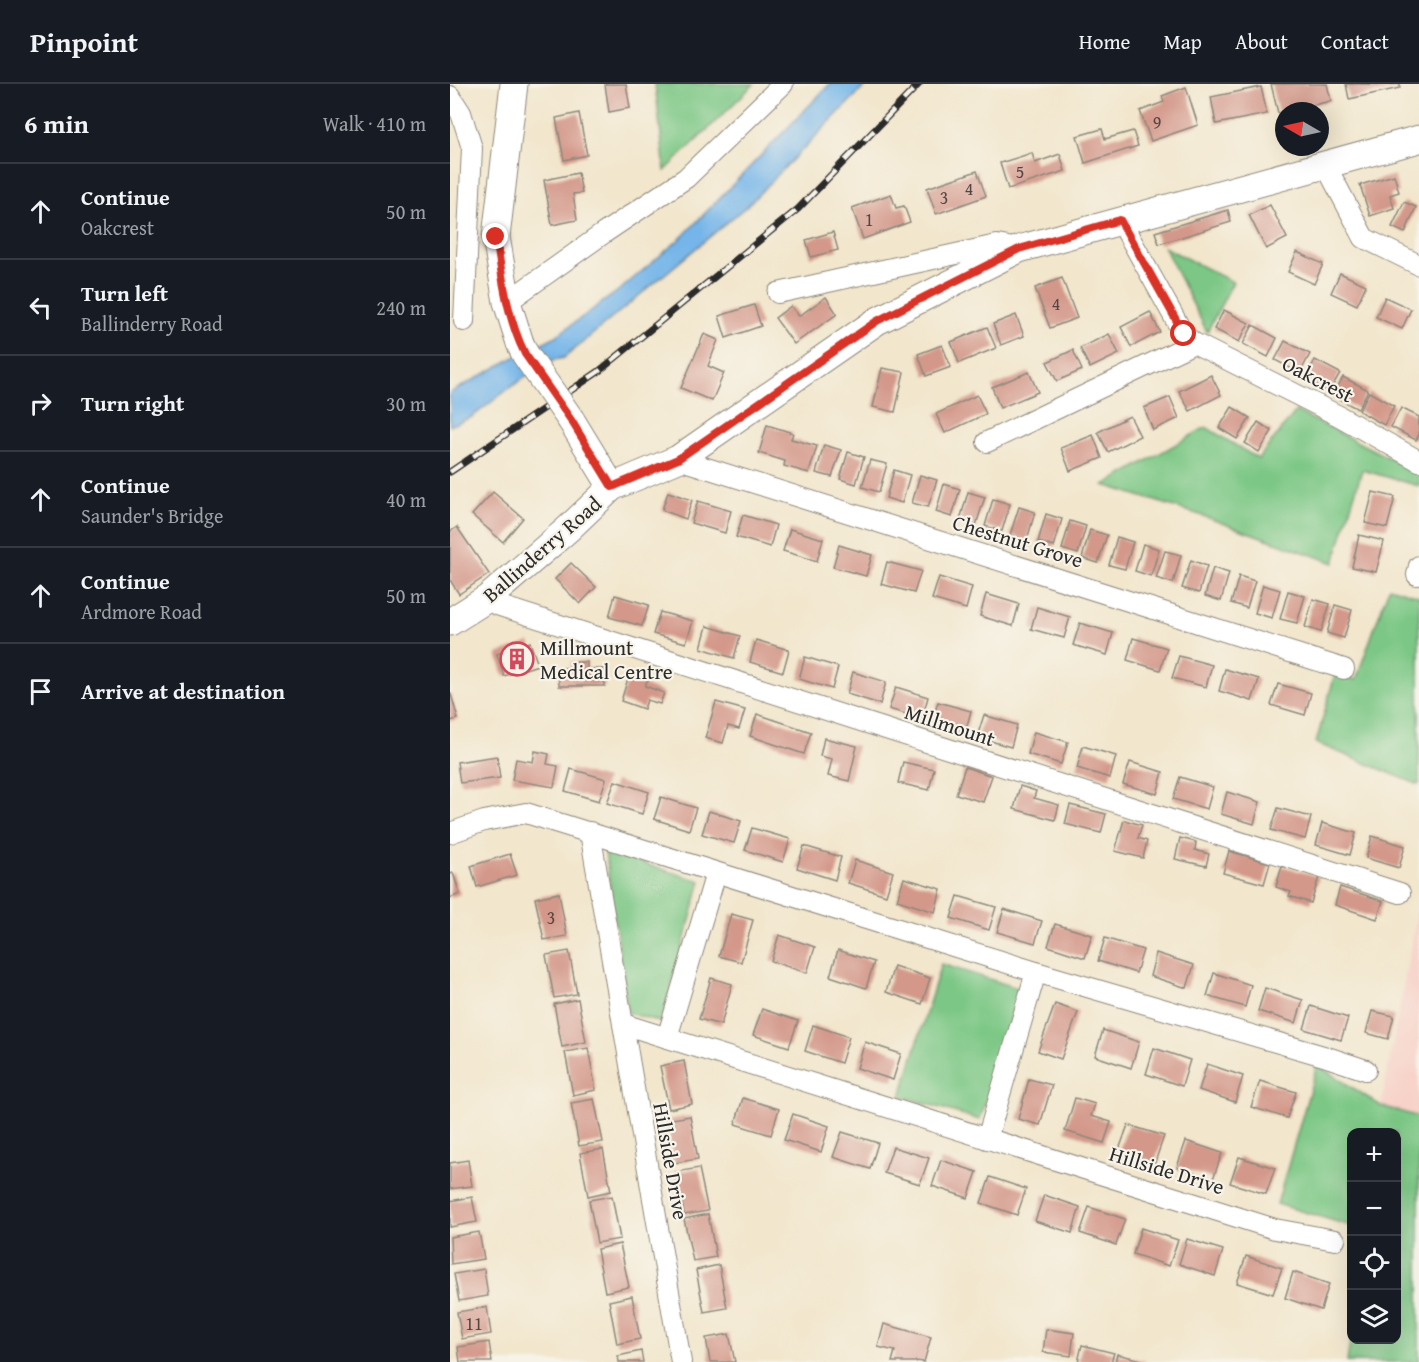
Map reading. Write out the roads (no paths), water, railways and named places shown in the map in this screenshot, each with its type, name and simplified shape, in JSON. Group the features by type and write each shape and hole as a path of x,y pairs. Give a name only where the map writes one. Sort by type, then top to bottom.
{"street":[{"path":"514,84 496,237 507,302 525,354 571,420 612,487"},
{"path":"507,302 686,178 783,84"},
{"path":"450,96 461,113 472,148 464,321"},
{"name":"Ballinderry Road","path":"450,622 488,598 568,529 612,487 678,459 877,321 1019,249 1419,139"},
{"path":"1325,164 1364,238 1419,265"},
{"name":"Oakcrest","path":"1120,220 1184,334 1194,343 1339,416 1419,461"},
{"path":"778,293 997,245 1019,249"},
{"path":"987,442 1194,343"},
{"name":"Chestnut Grove","path":"678,459 1344,669"},
{"name":"Millmount","path":"488,598 497,605 1400,893"},
{"path":"450,833 484,821 526,813 1036,972 1366,1070"},
{"name":"Hillside Drive","path":"590,832 681,1362"},
{"path":"667,1038 716,873"},
{"path":"987,1139 1036,972"},
{"name":"Hillside Drive","path":"623,1024 1275,1229 1335,1240"}],"water":[{"path":"830,84 867,84 748,205 564,358 549,361 472,417 450,426 450,393 556,336 622,288 681,238"}],"railway":[{"path":"450,472 598,372 798,209 919,84"}],"place":[{"name":"Millmount Medical Centre","path":"517,659"}]}
